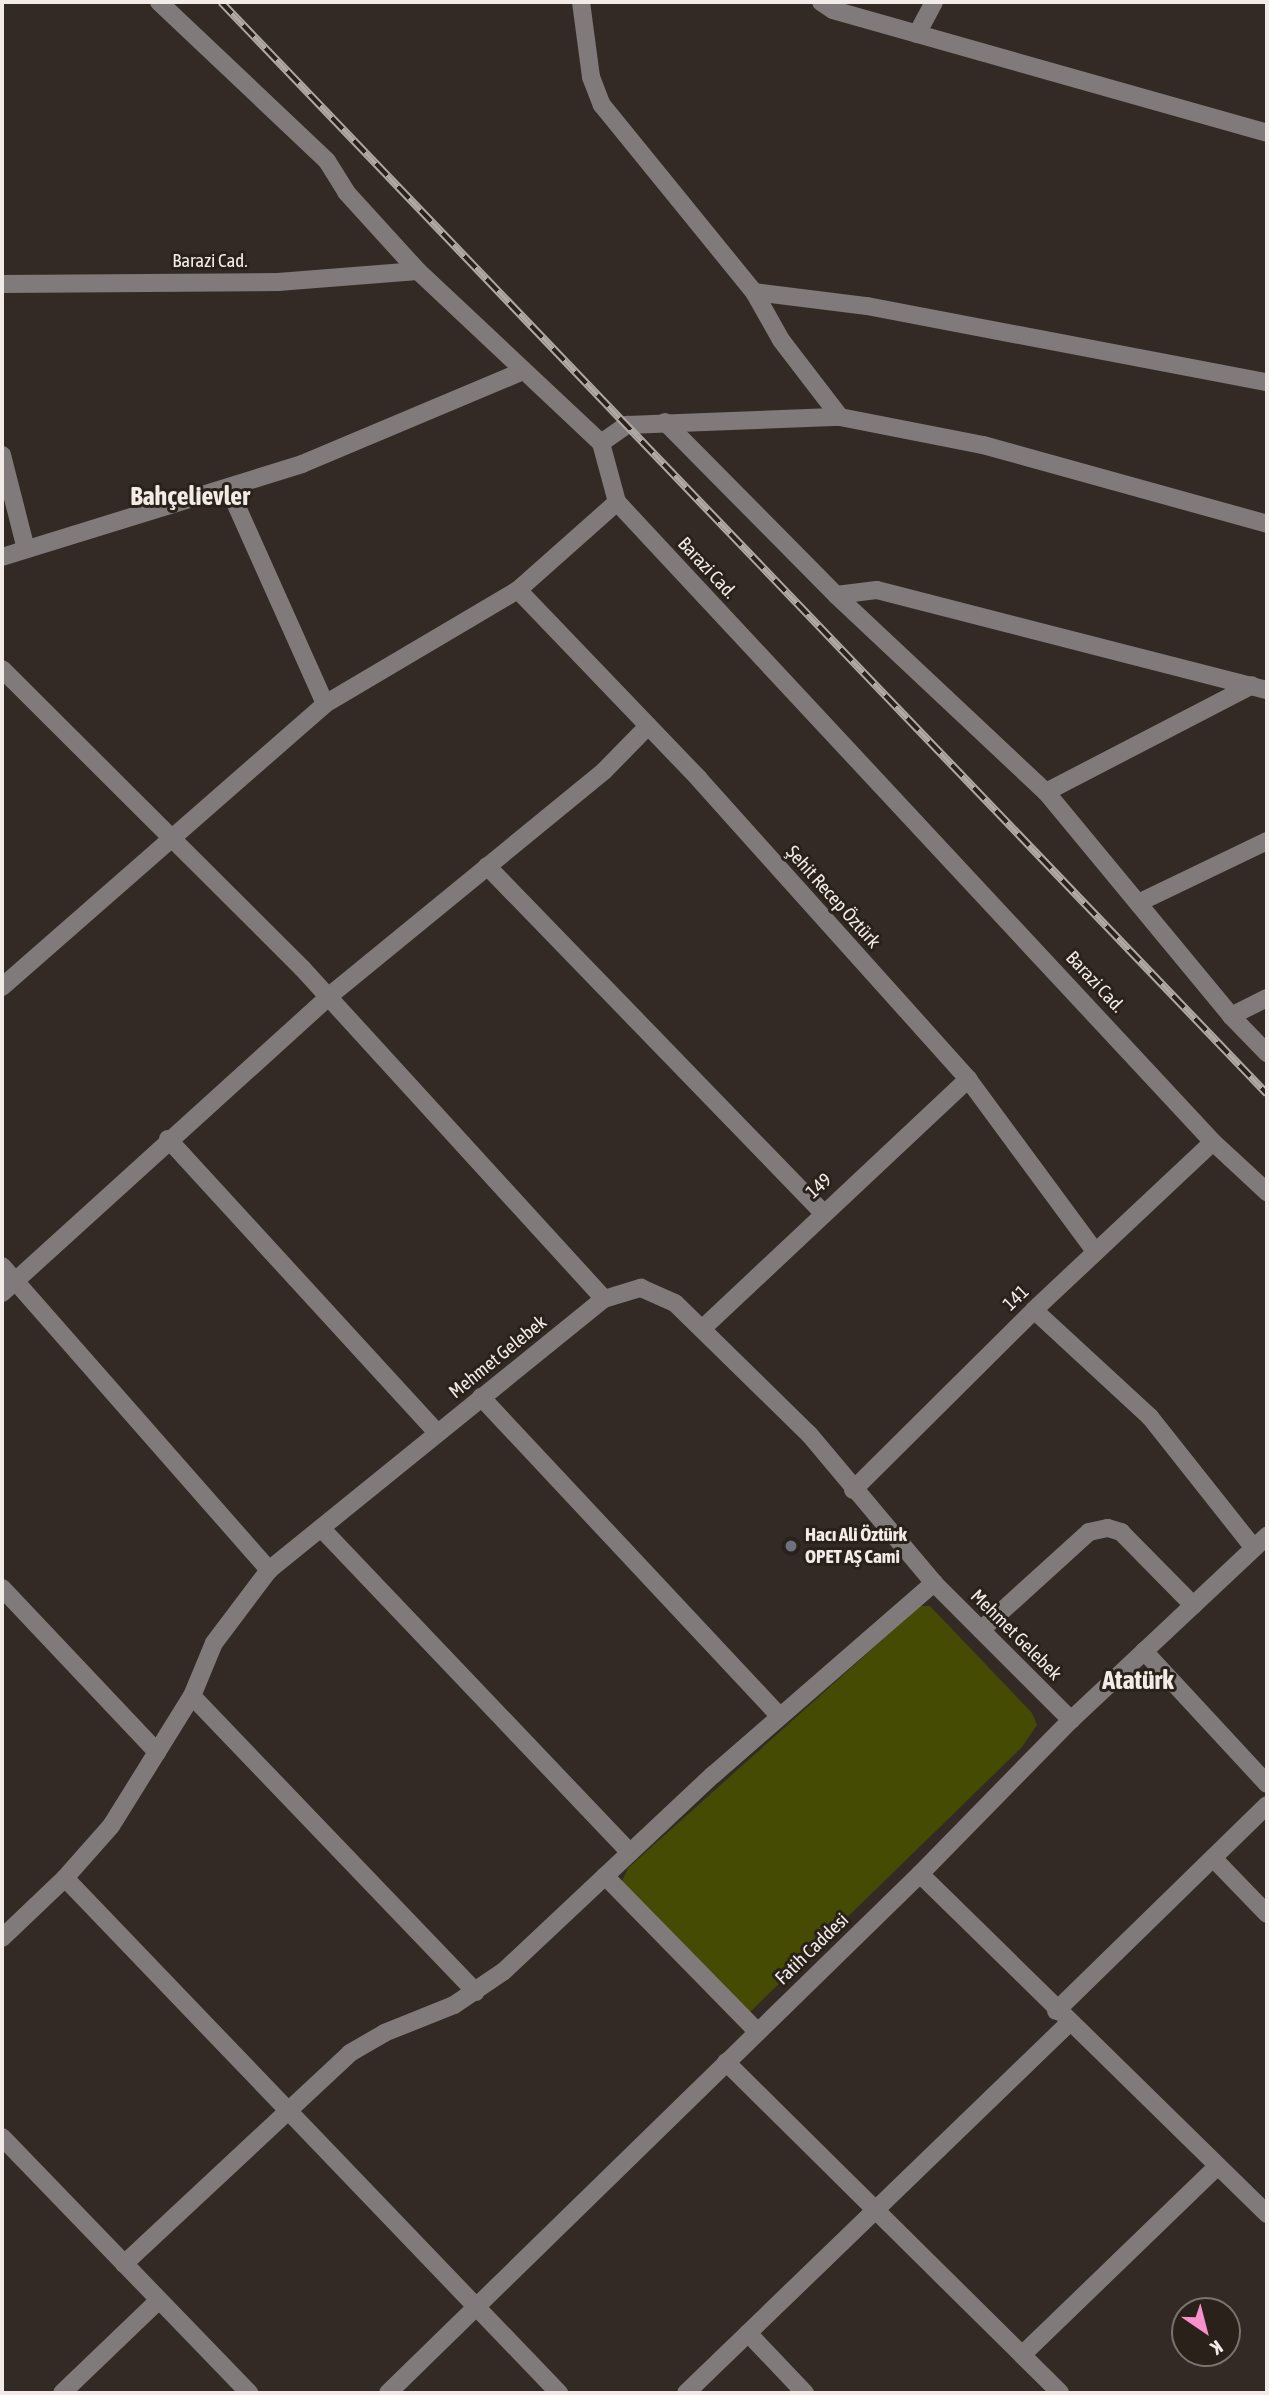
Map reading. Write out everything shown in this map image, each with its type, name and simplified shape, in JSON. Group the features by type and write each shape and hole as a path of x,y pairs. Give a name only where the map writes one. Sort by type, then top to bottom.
{"street":[{"path":"159,2 327,161 346,192 418,271 521,372 601,443 627,425 841,417 983,444 1267,524"},
{"path":"581,2 591,77 602,105 754,292 781,340 841,417"},
{"path":"821,2 833,10 1267,133"},
{"path":"917,33 934,2"},
{"name":"Barazi Cad.","path":"2,284 278,282 418,271"},
{"path":"754,292 880,308 1267,382"},
{"path":"2,557 229,489 302,464 521,372"},
{"path":"665,422 836,594 1046,792 1231,1016 1267,1052"},
{"name":"Barazi Cad.","path":"601,443 617,502 1213,1142 1267,1192"},
{"path":"2,455 26,549"},
{"path":"229,489 325,704"},
{"path":"2,987 168,838 325,704 519,590 617,502"},
{"name":"Şehit Recep Öztürk","path":"519,590 648,726 968,1079 1095,1251"},
{"path":"836,594 877,590 1260,688"},
{"path":"3,671 328,997 604,1300"},
{"path":"1046,792 1260,688"},
{"path":"8,1287 168,1139 328,997 604,771 648,726"},
{"path":"1138,902 1267,841"},
{"path":"487,866 822,1212"},
{"path":"1231,1016 1267,998"},
{"name":"149","path":"703,1328 822,1212 968,1079"},
{"path":"168,1139 437,1433"},
{"name":"141","path":"853,1490 1095,1251 1213,1142"},
{"path":"2,1266 8,1287 270,1570"},
{"name":"Mehmet Gelebek","path":"2,1938 65,1878 110,1826 192,1696 214,1643 270,1570 604,1300 641,1288 675,1303 809,1434 853,1490 934,1583 1071,1720"},
{"path":"1034,1310 1150,1417 1261,1542"},
{"path":"481,1397 780,1716"},
{"path":"321,1528 629,1853"},
{"path":"981,1630 1089,1531 1108,1528 1121,1532 1193,1605"},
{"name":"Fatih Caddesi","path":"388,2393 920,1874 1071,1720 1261,1542"},
{"path":"124,2264 350,2053 477,1992 780,1716 934,1583"},
{"path":"2,1589 157,1752"},
{"path":"1143,1651 1267,1784"},
{"path":"192,1696 477,1992"},
{"path":"686,2393 875,2210 1267,1805"},
{"path":"1213,1858 1267,1914"},
{"path":"920,1874 1267,2214"},
{"path":"605,1876 757,2031"},
{"path":"65,1878 286,2112 559,2393"},
{"path":"726,2062 1060,2393"},
{"path":"2,2137 250,2393"},
{"path":"1022,2355 1218,2166"},
{"path":"62,2393 159,2300"},
{"path":"748,2333 805,2393"}],"green space":[{"path":"920,1606 930,1606 1032,1713 1037,1725 1022,1747 748,2014 622,1881 628,1868"}],"railway":[{"path":"221,2 1267,1094"}],"place":[{"name":"Hacı Ali Öztürk OPET AŞ Cami","path":"791,1546"}],"district":[{"name":"Bahçelievler","path":"190,497"},
{"name":"Atatürk","path":"1138,1681"}]}
